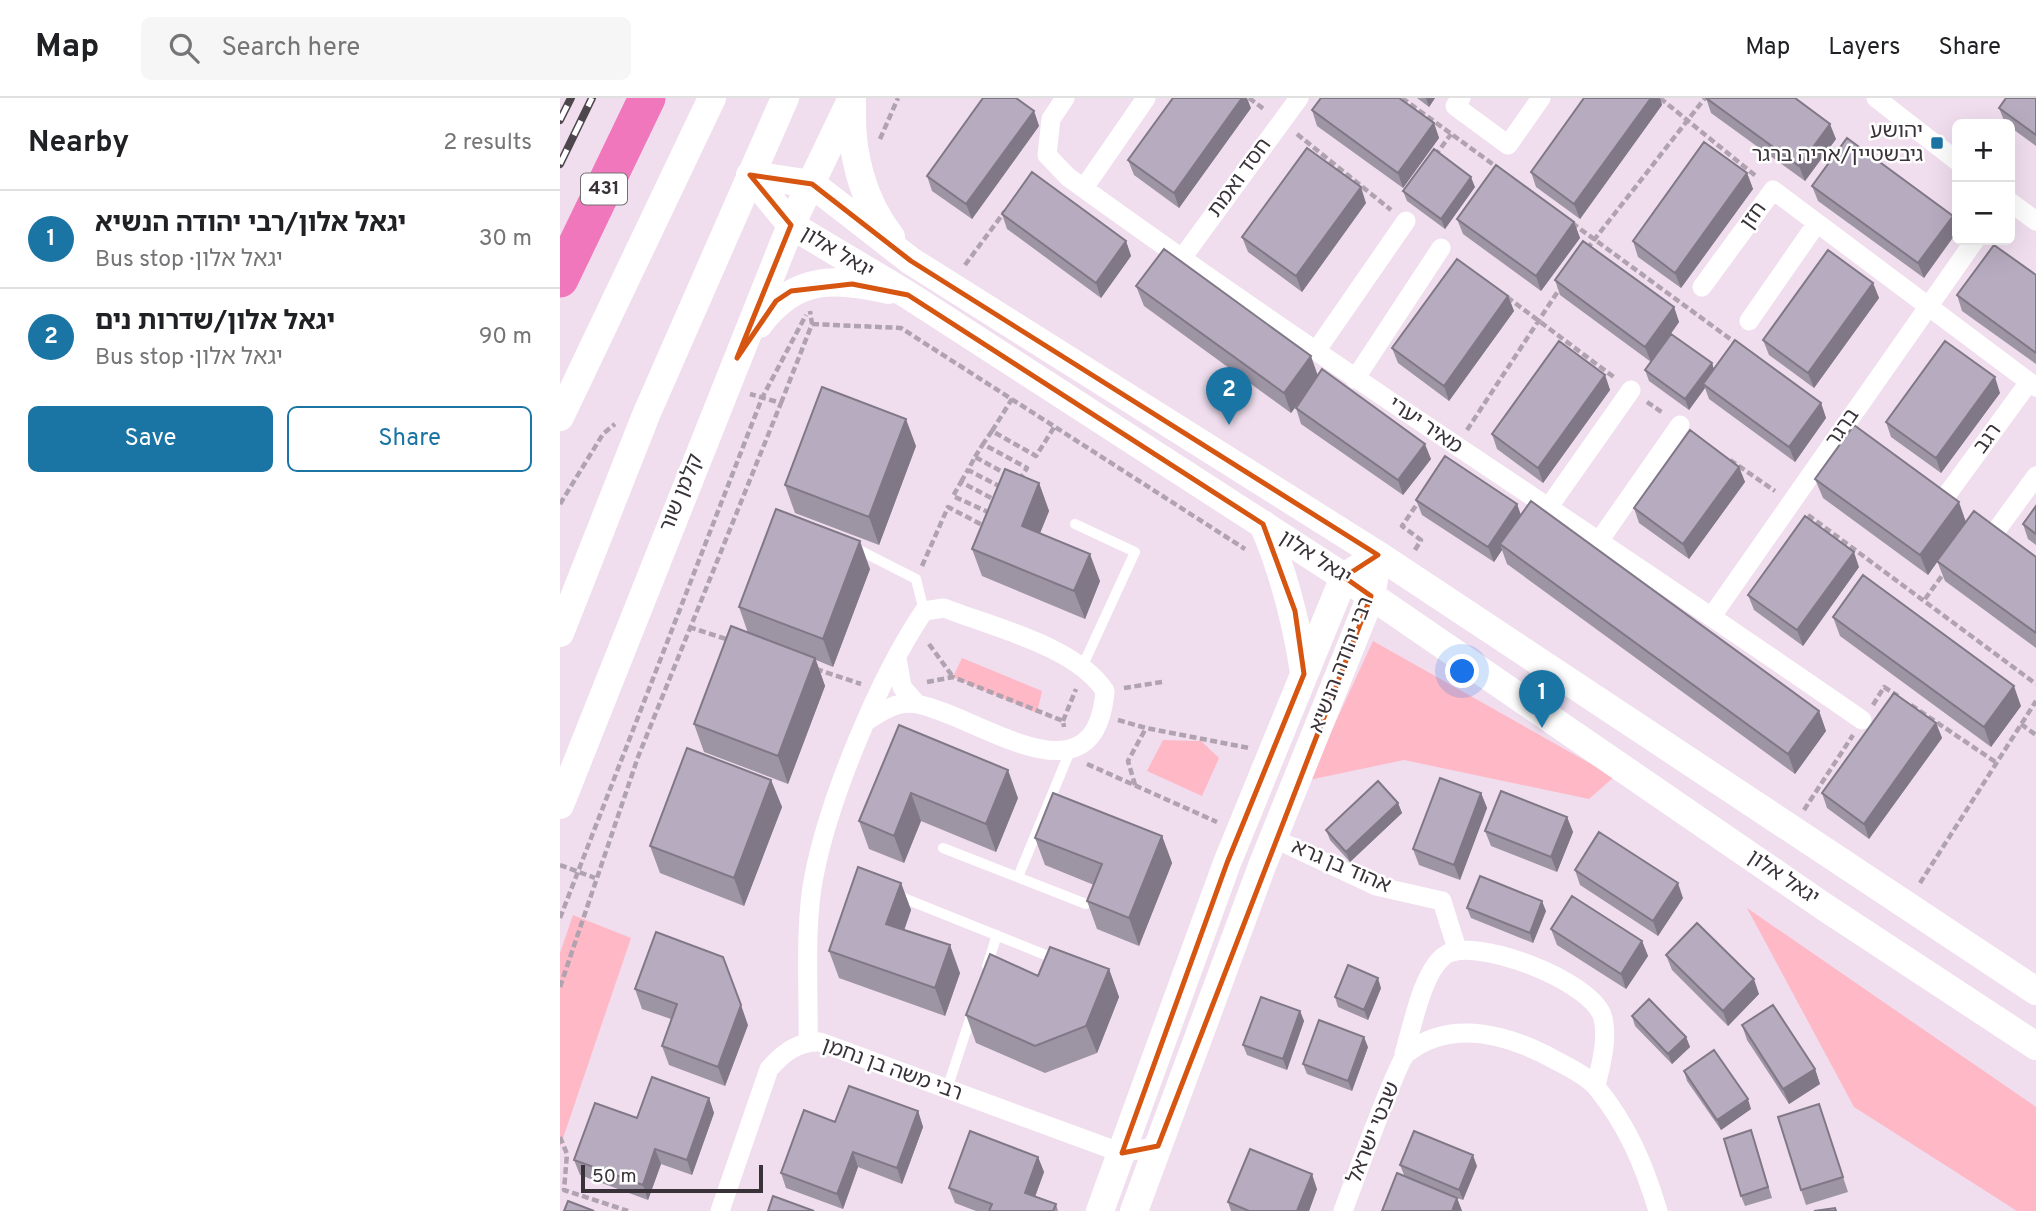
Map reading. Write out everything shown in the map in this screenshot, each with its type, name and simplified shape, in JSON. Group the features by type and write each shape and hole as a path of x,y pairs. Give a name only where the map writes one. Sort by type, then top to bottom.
{"highway":[{"name":"431","path":"560,279 647,98"}],"main road":[{"path":"560,417 712,98"},
{"path":"560,632 646,415 785,98"},
{"path":"852,98 853,135 862,180 888,234 911,261"},
{"name":"קלמן שור","path":"560,805 791,225 852,98"},
{"path":"750,175 813,184"},
{"name":"יגאל אלון","path":"750,175 791,225 908,295 1344,577 1823,906 2036,1046"},
{"name":"יגאל אלון","path":"813,184 911,261 1378,555 2036,991"},
{"path":"737,358 776,301 790,291 806,285 852,284 908,295"},
{"path":"1263,524 1294,611 1304,674"},
{"name":"רבי יהודה הנשיא","path":"1100,1211 1239,832 1344,577 1378,555"},
{"name":"רבי יהודה הנשיא","path":"1139,1199 1273,838 1371,596 1378,555"}],"street":[{"name":"מאיר יערי","path":"1065,98 1051,119 1047,155 1084,188 1355,379 1712,616 1863,720"},
{"path":"1084,188 1146,98"},
{"name":"חסד ואמת","path":"1182,258 1299,98"},
{"path":"1461,98 1455,106 1508,145 1541,98"},
{"path":"1876,98 1952,157"},
{"name":"חזן","path":"1702,288 1773,190 1927,308"},
{"path":"2015,206 2036,221"},
{"path":"1316,351 1399,216"},
{"path":"1749,321 1817,223"},
{"name":"ברגר","path":"1712,616 1971,245"},
{"path":"1355,379 1441,248"},
{"name":"רגב","path":"1927,308 2032,384 1946,496"},
{"path":"1548,508 1631,390"},
{"path":"1599,541 1680,425"},
{"path":"1996,531 2036,476"},
{"path":"808,1042 814,877 841,784 868,720 881,691 919,618 944,608 1084,666 1105,691 1103,715 1090,738 1070,751 1037,749 916,703 892,705 868,720"},
{"path":"897,658 902,687 916,703"},
{"name":"אהוד בן גרא","path":"1273,838 1376,886 1441,901 1457,949"},
{"path":"1457,949 1538,966 1570,983 1593,1002 1602,1016 1604,1049 1596,1086"},
{"name":"שבטי ישראל","path":"1343,1211 1405,1054 1433,970 1443,956 1457,949"},
{"name":"שבטי ישראל","path":"1405,1054 1438,1036 1484,1033 1524,1043 1572,1069 1596,1086 1642,1157 1658,1211"},
{"name":"רבי משה בן נחמן","path":"720,1211 769,1069 781,1055 808,1042 820,1042 1122,1153"},
{"path":"1139,1199 1122,1153 1158,1146"}],"lane":[{"path":"1075,524 1135,552 1084,666"},
{"path":"857,549 916,579 919,618"},
{"path":"1018,877 1070,751"},
{"path":"943,848 1086,904"},
{"path":"885,890 1072,965"},
{"path":"985,974 997,935"},
{"path":"947,1089 976,999"}],"path":[{"path":"1402,98 1505,173"},
{"path":"1660,98 1773,190"},
{"path":"1580,260 1705,98"},
{"path":"1426,167 1451,134"},
{"path":"1399,216 1401,200"},
{"path":"950,286 1006,209"},
{"path":"1561,215 1745,350"},
{"path":"1455,447 1566,280"},
{"path":"810,309 824,309"},
{"path":"560,987 638,757 812,324 810,309"},
{"path":"560,918 762,397 810,309"},
{"path":"812,324 901,328 1233,540 1285,580"},
{"path":"725,386 782,403"},
{"path":"916,579 953,496 1012,399"},
{"path":"992,431 1036,456 1071,400"},
{"path":"560,504 603,434 617,422 646,415"},
{"path":"975,457 1019,481 1027,468 983,443"},
{"path":"968,470 1012,493"},
{"path":"961,482 1006,505"},
{"path":"1403,572 1421,540 1402,526 1425,492"},
{"path":"953,496 999,518"},
{"path":"948,507 993,530"},
{"path":"1926,599 1949,565"},
{"path":"919,618 953,677"},
{"path":"689,627 740,644"},
{"path":"804,666 881,691"},
{"path":"1084,666 1063,721 1070,751 1075,759 1239,832"},
{"path":"902,687 953,677 1063,721"},
{"path":"1105,691 1162,682"},
{"path":"1793,828 1884,687 1997,763"},
{"path":"1906,905 2036,701"},
{"path":"1103,715 1146,728 1272,753"},
{"path":"2021,724 2036,735"},
{"path":"1136,786 1128,761 1146,728"},
{"path":"560,865 595,878"},
{"path":"560,1138 567,1154 564,1190 628,1211"}],"highlighted area":[{"path":"750,175 812,184 911,261 1378,555 1344,577 1371,596 1158,1146 1122,1153 1227,863 1304,674 1295,611 1263,524 908,295 852,284 791,291 776,301 737,358 791,225"}],"shaded area":[{"path":"1373,641 1614,777 1589,799 1404,760 1309,780"},
{"path":"962,658 1042,691 1037,713 953,677"},
{"path":"1163,740 1201,741 1219,758 1202,796 1147,771"},
{"path":"1747,908 2036,1107 2036,1211 2017,1211 1854,1107"},
{"path":"573,915 631,938 560,1147 560,953"}],"building":[{"path":"983,98 1016,98 1034,111 966,204 927,176"},
{"path":"1173,98 1242,98 1174,193 1128,160"},
{"path":"1321,98 1399,98 1434,123 1398,173 1312,110"},
{"path":"1584,98 1651,98 1574,204 1531,172"},
{"path":"1706,98 1795,98 1830,124 1799,166"},
{"path":"2006,98 2036,98 2036,135 2015,119 1999,108"},
{"path":"1847,138 1952,217 1918,263 1812,186"},
{"path":"1704,142 1747,173 1675,273 1633,241"},
{"path":"1307,148 1361,187 1296,276 1242,237"},
{"path":"1434,149 1471,177 1441,219 1403,191"},
{"path":"1496,165 1574,222 1536,276 1457,219"},
{"path":"1032,172 1126,241 1096,283 1002,214"},
{"path":"1583,241 1674,307 1645,347 1555,280"},
{"path":"1994,245 2036,275 2036,353 1957,295"},
{"path":"1164,249 1311,356 1284,393 1136,286"},
{"path":"1828,250 1873,283 1808,373 1763,340"},
{"path":"1457,259 1508,296 1444,386 1392,348"},
{"path":"1671,334 1712,363 1685,399 1645,370"},
{"path":"1735,340 1821,403 1789,447 1703,384"},
{"path":"1559,341 1605,375 1538,468 1492,434"},
{"path":"1945,341 1995,377 1936,458 1886,422"},
{"path":"1322,369 1425,444 1398,480 1296,408"},
{"path":"822,387 906,419 869,517 785,485"},
{"path":"1854,425 1959,502 1920,555 1815,479"},
{"path":"1690,430 1739,467 1683,544 1634,508"},
{"path":"1445,456 1517,504 1488,547 1416,500"},
{"path":"1005,469 1039,483 1022,526 1090,554 1074,591 972,549"},
{"path":"1531,501 1819,711 1788,754 1500,544"},
{"path":"2036,506 2036,534 2023,524"},
{"path":"776,509 860,541 823,639 739,607"},
{"path":"1974,511 2036,557 2036,633 1937,561"},
{"path":"1805,516 1854,552 1797,630 1748,595"},
{"path":"1863,575 2014,686 1984,727 1833,617"},
{"path":"731,626 815,658 778,756 694,724"},
{"path":"1894,693 1936,723 1864,824 1822,793"},
{"path":"899,725 1008,770 986,824 911,793 894,836 859,821"},
{"path":"687,748 771,780 734,878 650,846"},
{"path":"1440,778 1481,793 1454,865 1413,849"},
{"path":"1378,781 1398,803 1346,852 1326,830"},
{"path":"1501,791 1567,817 1551,857 1485,831"},
{"path":"1053,793 1162,836 1129,918 1087,901 1102,864 1035,838"},
{"path":"1599,832 1678,883 1653,921 1575,870"},
{"path":"858,867 901,883 886,924 950,945 935,988 829,951"},
{"path":"1480,876 1542,901 1530,933 1467,908"},
{"path":"1572,896 1642,941 1621,974 1551,929"},
{"path":"1697,923 1754,979 1723,1011 1666,955"},
{"path":"656,932 723,957 741,1005 718,1067 662,1046 677,1004 635,989"},
{"path":"1050,947 1109,969 1086,1026 1035,1046 966,1015 990,954 1038,976"},
{"path":"1348,965 1378,978 1364,1010 1335,997"},
{"path":"1261,997 1300,1011 1283,1059 1243,1045"},
{"path":"1649,999 1686,1037 1668,1054 1632,1016"},
{"path":"1773,1005 1815,1069 1783,1089 1742,1025"},
{"path":"1319,1020 1364,1037 1348,1081 1303,1064"},
{"path":"1714,1050 1748,1099 1717,1120 1684,1071"},
{"path":"652,1077 709,1098 687,1160 655,1149 643,1185 574,1160 595,1103 637,1118"},
{"path":"849,1086 918,1111 897,1168 853,1152 837,1194 781,1173 804,1110 835,1122"},
{"path":"1819,1104 1843,1177 1801,1190 1778,1117"},
{"path":"1751,1130 1768,1187 1741,1196 1724,1139"},
{"path":"970,1131 1038,1157 1025,1193 1056,1204 1053,1211 989,1211 992,1204 949,1188"},
{"path":"1414,1131 1473,1155 1459,1190 1400,1165"},
{"path":"1250,1149 1312,1174 1297,1211 1249,1211 1228,1202"},
{"path":"1397,1173 1457,1198 1452,1211 1382,1211"},
{"path":"773,1196 814,1211 768,1211"},
{"path":"568,1201 594,1211 564,1211"},
{"path":"1835,1208 1836,1211 1814,1211"}],"railway":[{"path":"560,120 571,98"},
{"path":"560,164 592,98"}],"place":[{"name":"יהושע גיבשטיין/אריה ברגר","path":"1937,143"},
{"name":"יגאל אלון/שדרות נים","path":"1229,425"},
{"name":"יגאל אלון/רבי יהודה הנשיא","path":"1542,728"}]}
